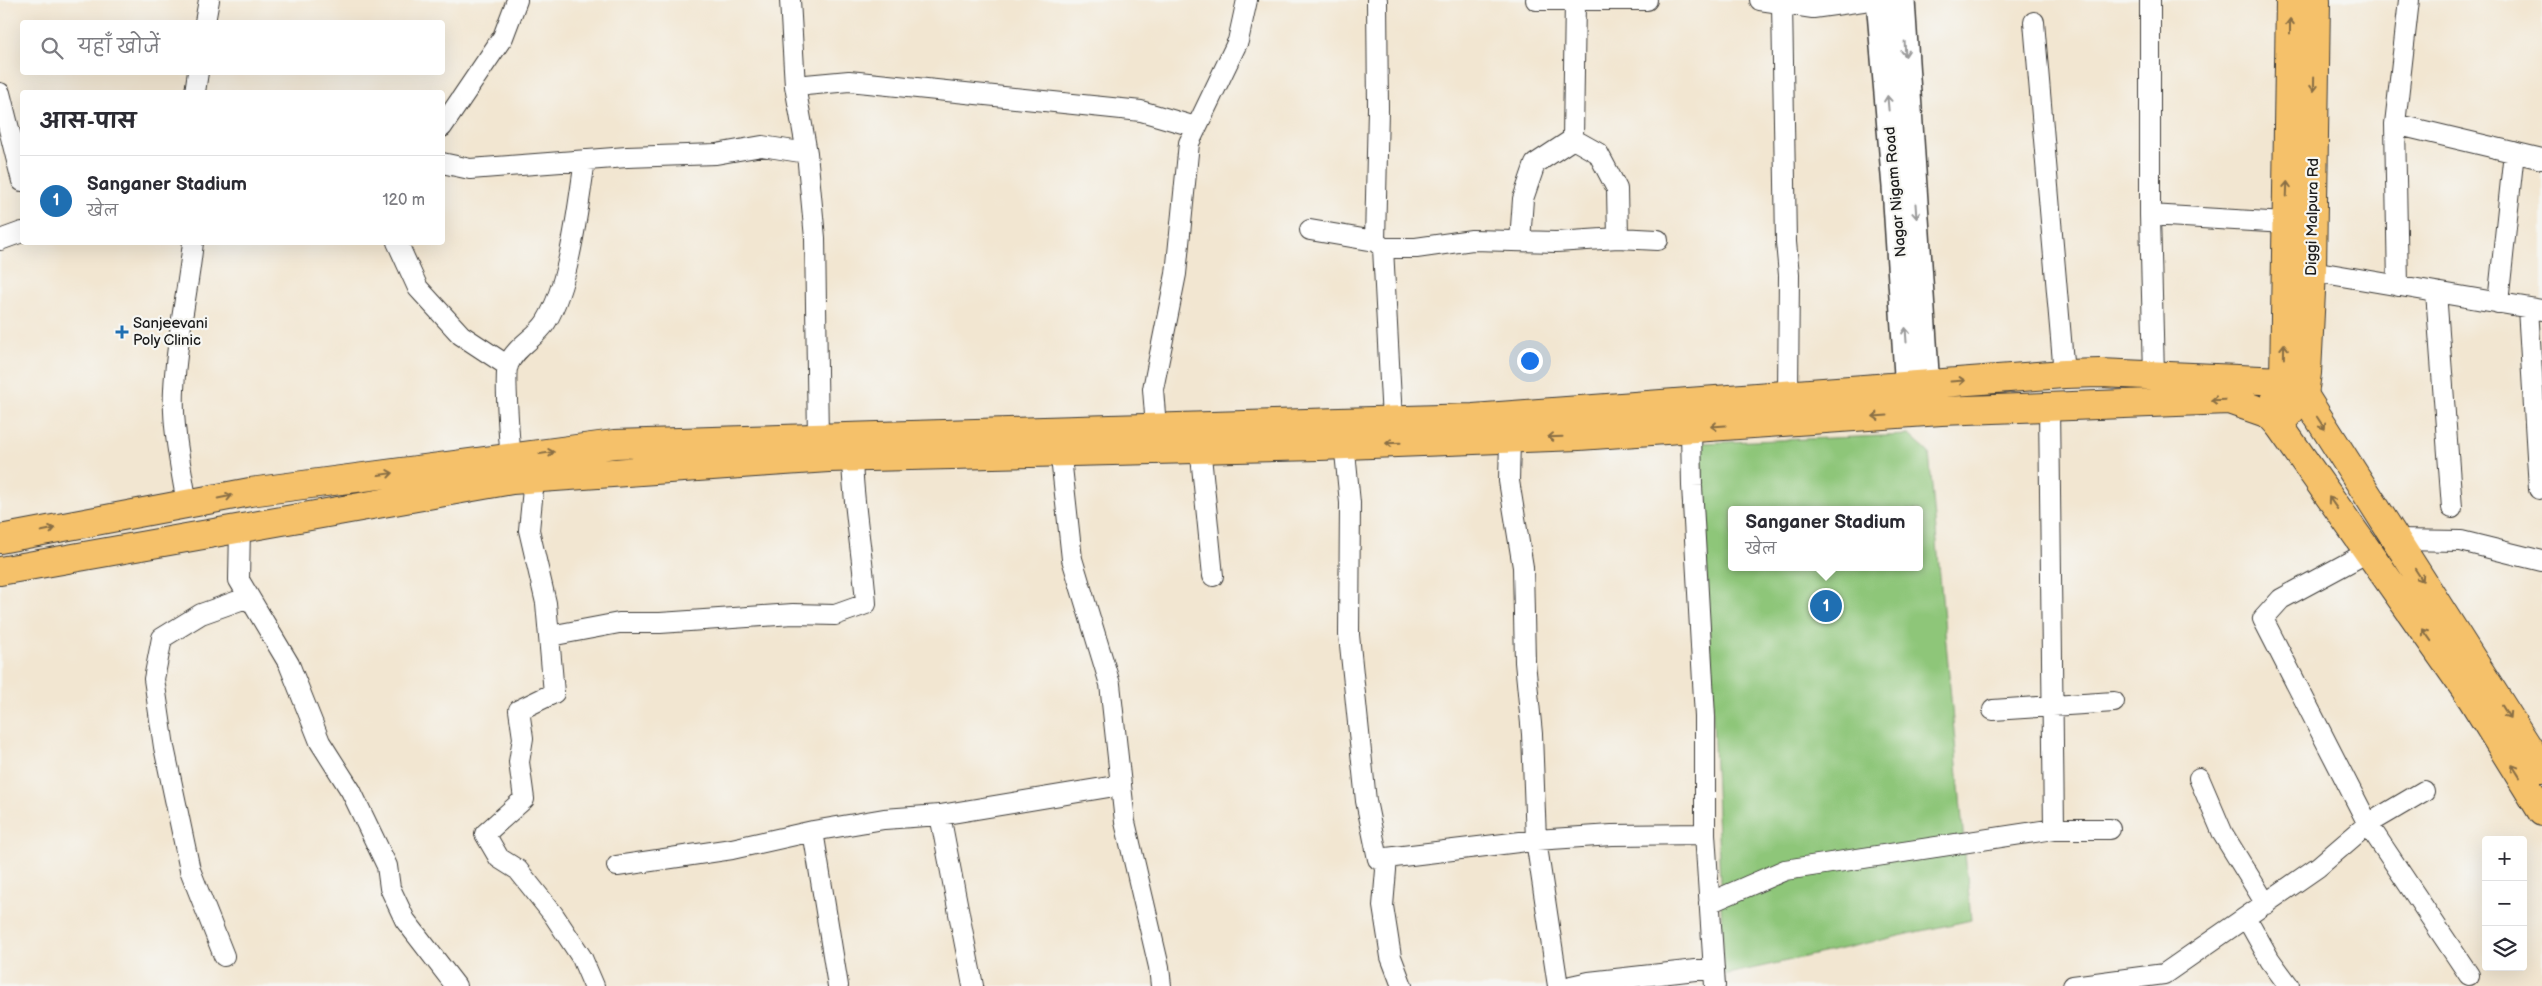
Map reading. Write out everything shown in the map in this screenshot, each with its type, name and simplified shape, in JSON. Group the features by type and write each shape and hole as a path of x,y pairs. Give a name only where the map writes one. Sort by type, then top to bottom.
{"main road":[{"name":"Diggi Malpura Rd","path":"2290,0 2286,223 2294,388"},
{"name":"Diggi Malpura Rd","path":"2274,419 2294,388 2307,374 2312,271 2316,0"},
{"path":"1343,434 1392,420 1473,418 2064,374 2154,375 2294,388 2396,540 2542,769"},
{"path":"7,569 512,480 852,458 1059,442 1343,434 1510,439 1919,413 2229,400 2274,419 2472,699 2542,812"},
{"path":"0,539 250,492 511,461 614,444 818,438 1059,442"}],"street":[{"path":"205,20 209,0"},
{"path":"445,123 503,37 517,0"},
{"path":"790,0 795,86 806,153 815,238 818,438"},
{"path":"1157,439 1153,389 1176,274 1189,143 1238,41 1248,0"},
{"path":"1377,0 1379,244 1392,420"},
{"path":"1536,0 1647,0"},
{"path":"1572,139 1575,0"},
{"path":"1760,0 1813,8 1870,0"},
{"name":"Nagar Nigam Road","path":"1878,0 1918,384"},
{"name":"Nagar Nigam Road","path":"1902,0 1918,384"},
{"path":"2150,0 2150,215 2154,375"},
{"path":"2398,286 2395,124 2409,0"},
{"path":"1782,3 1786,242 1789,276 1788,394"},
{"path":"2034,22 2064,374"},
{"path":"195,90 198,75"},
{"path":"795,86 849,81 1065,105 1141,111 1196,127"},
{"path":"0,93 20,173"},
{"path":"2395,124 2542,159"},
{"path":"1520,241 1523,199 1536,164 1572,139"},
{"path":"1572,139 1598,153 1617,189 1618,238"},
{"path":"445,164 470,169 585,160 716,154 762,146 806,153"},
{"path":"2498,303 2514,152"},
{"path":"511,461 508,366 521,347 545,323 559,290 574,230 585,160"},
{"path":"2150,215 2286,223"},
{"path":"1310,230 1379,244 1416,248 1472,240 1556,242 1618,238 1658,240"},
{"path":"0,240 20,233"},
{"path":"187,504 174,393 178,338 196,245"},
{"path":"397,245 418,288 460,335 508,366"},
{"path":"2312,271 2535,309 2539,489"},
{"path":"2436,292 2452,508"},
{"path":"1918,384 1919,413"},
{"path":"2049,407 2054,829"},
{"path":"1571,986 1589,982 1714,977 1705,834 1705,717 1690,428"},
{"path":"1343,434 1350,503 1349,635 1366,800 1378,859 1536,840 1705,834"},
{"path":"1199,438 1213,576"},
{"path":"1510,439 1509,481 1523,567 1524,662 1532,734 1536,840 1558,986"},
{"path":"1059,442 1072,559 1110,684 1125,822 1160,967 1161,986"},
{"path":"550,636 618,623 660,624 793,614 834,615 866,604 864,555 853,496 852,458"},
{"path":"534,479 529,530 546,603 554,693 519,710 523,738 519,762 524,799 485,834 499,858 518,870 553,914 582,958 594,986"},
{"path":"240,527 239,580 289,664 320,742 350,792 387,866 390,888 405,920 456,986"},
{"path":"2396,540 2461,541 2542,561"},
{"path":"2368,552 2281,599 2263,619 2368,824 2469,975"},
{"path":"224,956 190,870 164,747 154,679 162,638 201,614 249,597"},
{"path":"1993,710 2114,702"},
{"path":"2199,778 2223,834 2266,904"},
{"path":"617,866 732,849 813,831 884,819 940,814 1121,786"},
{"path":"2073,986 2121,983 2164,974 2318,867 2368,824 2424,791"},
{"path":"940,814 973,986"},
{"path":"1709,903 1785,870 2054,829 2110,828"},
{"path":"813,831 838,986"},
{"path":"1387,858 1383,906 1391,957 1402,986"},
{"path":"2246,918 2270,960 2289,986"}],"green space":[{"path":"1909,435 1929,453 1971,920 1724,975 1701,443"}],"place":[{"name":"Sanjeevani Poly Clinic","path":"122,332"},
{"name":"Sanganer Stadium","path":"1826,606"}]}
